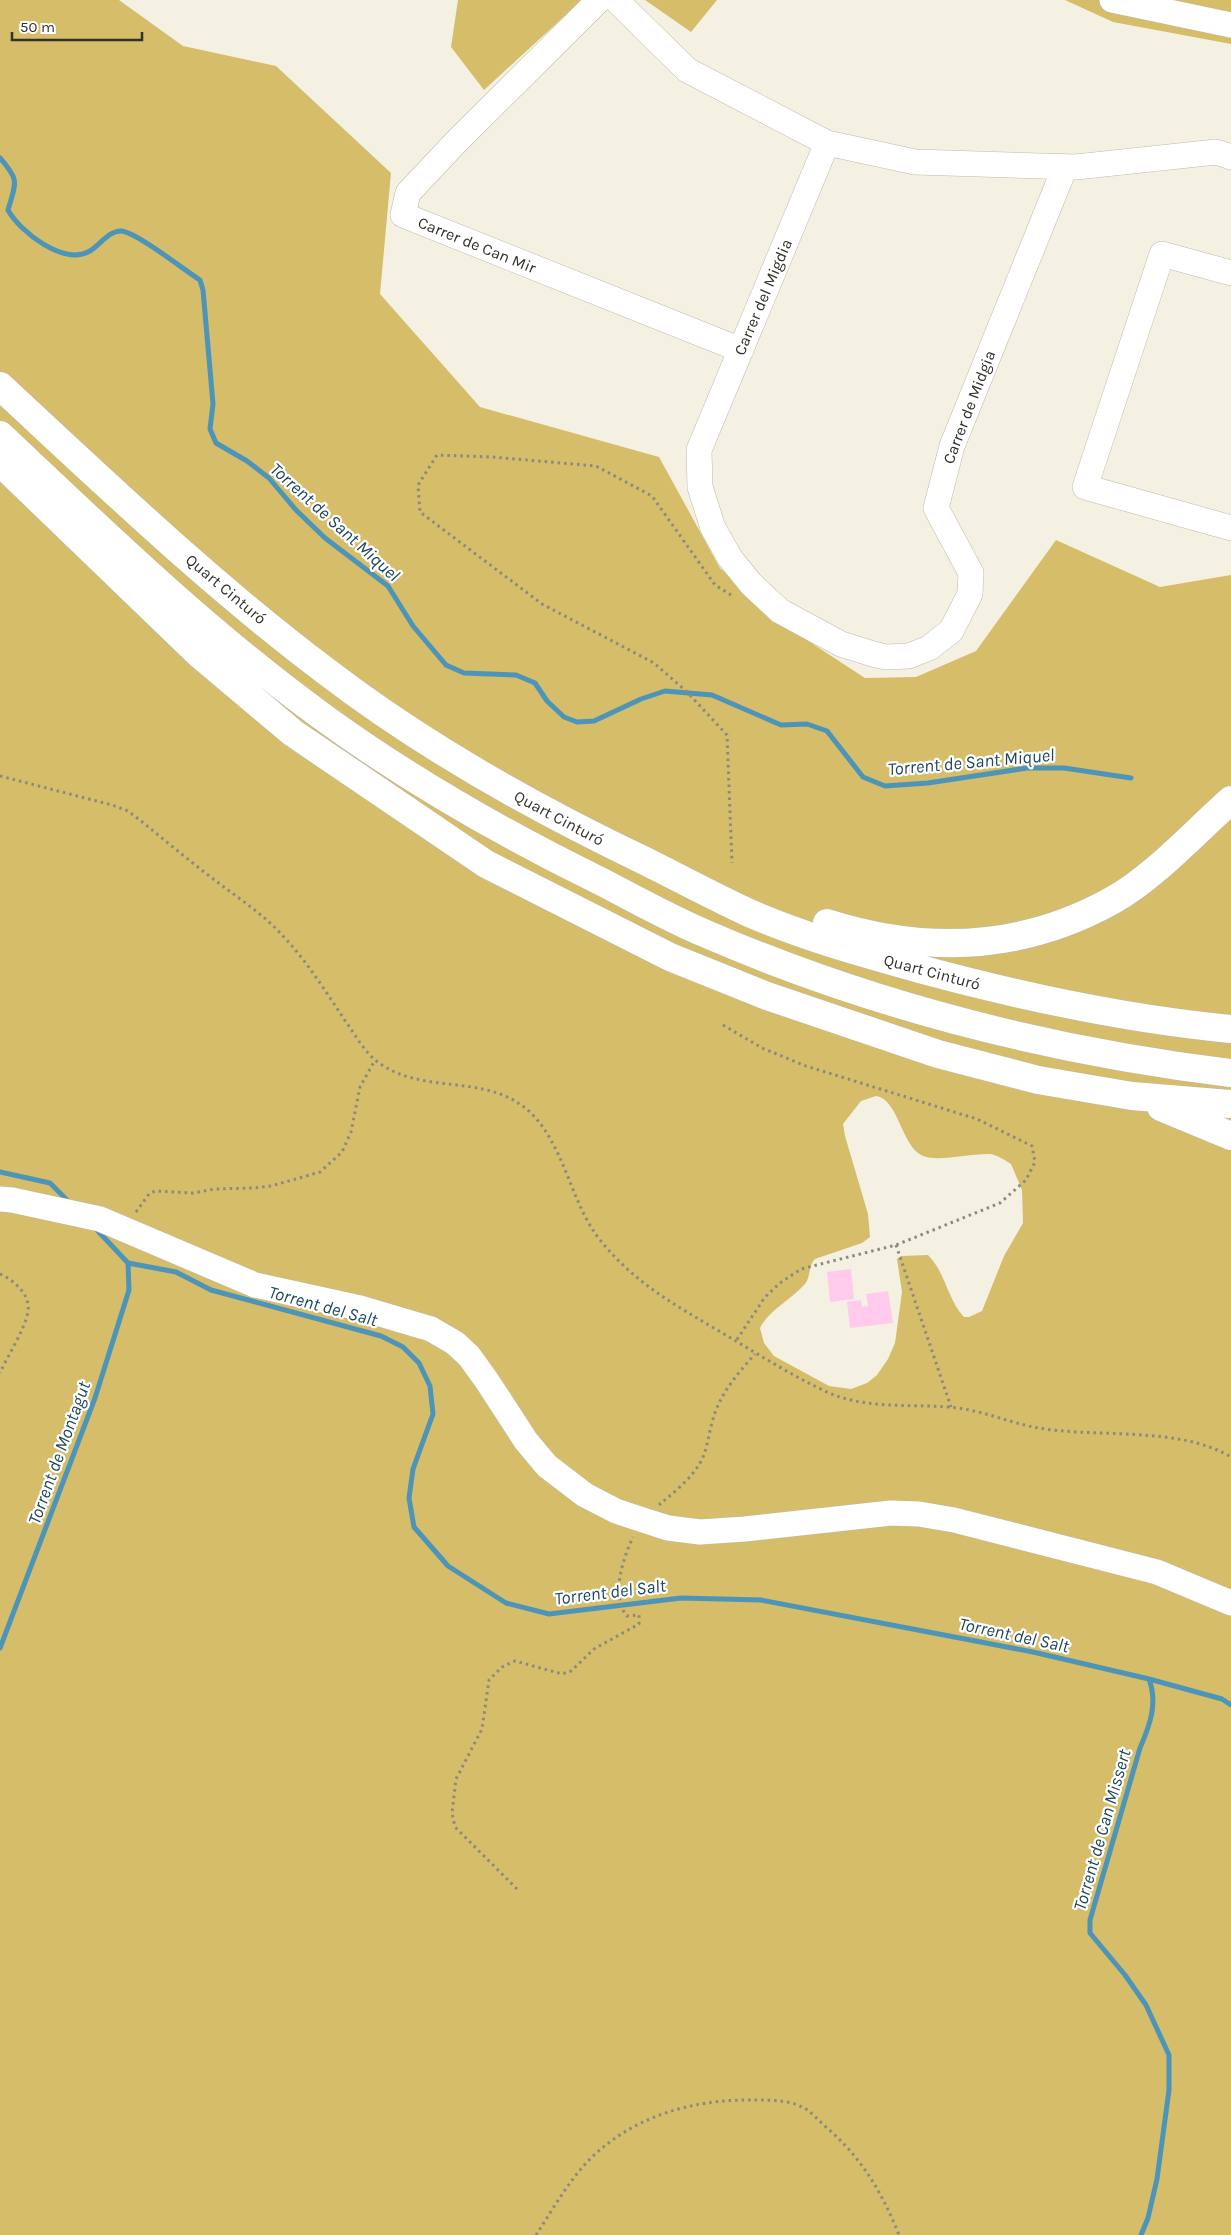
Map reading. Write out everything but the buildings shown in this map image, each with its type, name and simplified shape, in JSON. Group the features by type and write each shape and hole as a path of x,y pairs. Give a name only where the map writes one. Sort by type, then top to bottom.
{"highway":[{"name":"Quart Cinturó","path":"0,386 138,514 245,606 328,673 457,760 584,832 749,912 846,948 950,977 1057,1002 1231,1029"},
{"path":"0,435 163,587 241,654 319,714 471,814 549,856 702,932 842,985 953,1018 1054,1043 1136,1060 1231,1073"},
{"path":"0,462 198,653 293,733 486,864 670,957 767,996 938,1054 1038,1080 1132,1096 1231,1104"},
{"path":"684,880 737,892 854,932 917,942 954,944 988,942 1035,933 1074,919 1114,900 1145,878 1231,800"},
{"path":"1132,1096 1231,1136"}],"street":[{"name":"Carrer de Can Mir","path":"599,0 457,141 408,193 403,215 741,350"},
{"path":"616,0 687,70 827,143 915,162 1065,167 1216,152 1231,157"},
{"path":"1112,0 1231,25"},
{"name":"Carrer del Migdia","path":"699,450 827,143"},
{"name":"Carrer de Midgia","path":"699,450 700,487 713,528 735,564 751,584 780,611 841,644 886,657 909,656 929,648 951,631 970,594 971,573 936,508 952,446 1065,167"},
{"path":"1231,273 1162,254 1086,487 1231,528"},
{"path":"0,1199 100,1219 255,1285 360,1308 405,1320 431,1330 455,1343 468,1356 488,1381 526,1441 547,1466 585,1495 616,1511 643,1520 668,1528 700,1532 891,1513 919,1514 954,1520 1157,1572 1231,1603"}],"path":[{"path":"732,862 728,735 687,692 654,664 542,604 420,512 418,485 437,455 492,457 596,466 652,496 715,585 736,597"},
{"path":"0,776 112,805 128,811 282,934 305,961 366,1051 375,1060 408,1078 423,1082 489,1089 530,1113 551,1142 596,1234 636,1277 655,1293 755,1354 829,1392 868,1404 951,1407 982,1412 1033,1426 1094,1434 1178,1438 1218,1449 1231,1456"},
{"path":"723,1025 762,1048 806,1066 977,1119 1032,1146 1035,1162 1026,1180 1000,1203 896,1245 801,1269 780,1283 765,1297 736,1341"},
{"path":"124,1230 148,1194 155,1191 193,1193 215,1189 254,1188 271,1186 320,1172 342,1152 351,1132 364,1078 375,1060"},
{"path":"896,1245 951,1407"},
{"path":"0,1274 14,1280 25,1296 28,1311 0,1373"},
{"path":"517,1889 485,1856 465,1840 455,1826 452,1813 456,1779 482,1729 489,1680 502,1667 515,1661 562,1674 571,1671 594,1649 639,1624 639,1615 627,1616 621,1609 617,1591 627,1551 643,1520 671,1496 699,1465 709,1443 713,1418 724,1395 738,1373 755,1354"},
{"path":"536,2235 576,2176 592,2158 625,2133 647,2120 666,2112 691,2106 739,2100 790,2102 807,2110 853,2153 882,2196 899,2235"}],"shaded area":[{"path":"0,0 119,0 183,46 276,66 391,173 380,294 480,407 659,457 720,568 790,629 865,678 916,677 976,651 1056,540 1160,587 1231,575 1231,2235 0,2235","holes":["876,1096 883,1099 895,1113 909,1142 921,1155 944,1158 990,1154 1011,1164 1022,1190 1023,1223 1004,1256 982,1311 969,1317 964,1317 958,1310 939,1270 928,1255 901,1256 897,1259 902,1292 895,1343 888,1359 877,1375 867,1383 851,1389 829,1386 774,1356 764,1343 760,1328 769,1315 805,1284 815,1259 862,1243 870,1237 868,1214 843,1124 861,1101"]},
{"path":"458,0 582,0 484,90 451,47"},
{"path":"645,0 717,0 691,32"},
{"path":"1065,0 1231,0 1231,44 1113,22"}],"waterway":[{"name":"Torrent de Sant Miquel","path":"0,158 11,172 15,182 8,210 32,237 56,250 68,254 80,254 90,251 113,233 122,231 150,245 200,280 203,290 213,404 210,429 216,443 247,461 269,478 296,510 325,538 388,586 413,626 446,665 464,673 516,675 535,683 547,701 564,717 577,722 594,721 641,699 665,691 712,695 781,725 807,724 827,731 863,777 885,786 928,783 1027,768 1064,768 1131,778"},
{"name":"Torrent del Salt","path":"0,1172 50,1183 71,1204"},
{"name":"Torrent del Salt","path":"96,1229 128,1263 176,1272 211,1290 381,1336 403,1347 419,1363 430,1386 433,1414 413,1469 409,1498 414,1527 448,1566 506,1603 549,1614 681,1598 761,1600 1033,1652 1149,1679 1222,1699 1231,1705"},
{"name":"Torrent de Montagut","path":"0,1648 95,1398 129,1290 128,1263"},
{"name":"Torrent de Can Missert","path":"1141,2235 1148,2218 1157,2179 1169,2090 1169,2055 1146,2005 1125,1975 1090,1933 1090,1920 1140,1748 1152,1714 1153,1697 1149,1679"}]}
